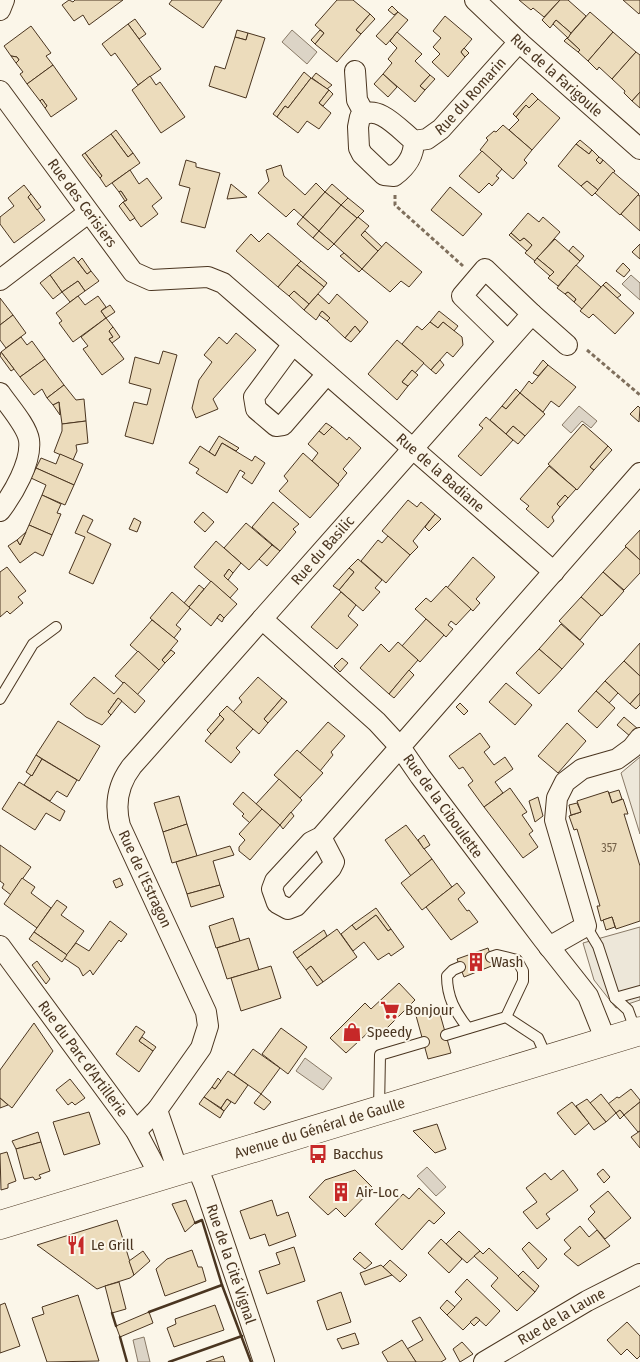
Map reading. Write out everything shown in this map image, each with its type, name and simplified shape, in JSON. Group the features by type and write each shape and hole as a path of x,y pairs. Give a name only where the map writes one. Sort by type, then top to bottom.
{"main road":[{"name":"Avenue du Général de Gaulle","path":"0,1225 638,1032"}],"street":[{"path":"0,10 4,0"},
{"name":"Rue de la Farigoule","path":"475,0 519,42 640,149"},
{"name":"Rue du Romarin","path":"414,141 427,138 441,129 519,42"},
{"path":"355,71 357,100 364,113 360,117 358,127 359,148 362,154 384,175 394,176"},
{"name":"Rue des Cerisiers","path":"0,92 133,272 151,280 182,278"},
{"name":"Rue du Romarin","path":"364,113 380,114 414,141"},
{"name":"Rue du Romarin","path":"394,176 401,171 411,158 414,152 414,141"},
{"path":"0,280 88,213"},
{"path":"508,341 462,296 485,269 567,345"},
{"name":"Rue de la Badiane","path":"182,278 208,277 223,283 554,572"},
{"name":"Rue du Basilic","path":"262,619 532,314"},
{"path":"293,344 254,397 256,409 276,426 283,425 327,374"},
{"path":"0,394 29,439 28,457 12,496 0,510"},
{"name":"Rue de la Ciboulette","path":"606,1041 588,996 549,947 400,747 640,473"},
{"path":"262,619 377,722 400,747 321,837"},
{"name":"Rue de l'Estragon","path":"136,1130 157,1110 201,1048 208,1026 206,1012 120,826 117,815 119,789 124,777 136,761 262,619"},
{"path":"549,947 586,926 555,820 557,798 565,782 582,769 617,759 632,748 640,738"},
{"name":"Rue du Parc d'Artillerie","path":"0,946 136,1130 178,1171"},
{"path":"157,1110 178,1171"},
{"name":"Rue de la Cité Vignal","path":"178,1171 204,1184 264,1362"},
{"name":"Rue de la Laune","path":"484,1362 587,1301 640,1274"}],"lane":[{"path":"0,699 33,644 56,627"},
{"path":"586,926 598,946 615,998 628,1010 638,1032"},
{"path":"446,1035 506,1017 523,981 523,971 517,960 497,955 491,957"},
{"path":"460,967 448,976 447,989 451,1002 468,1028"},
{"path":"615,998 640,991"},
{"path":"506,1017 538,1038 547,1059"},
{"path":"379,1110 380,1055 424,1042"}],"path":[{"path":"394,176 395,205 476,278"},
{"path":"567,345 575,339 640,395"}],"shaded area":[{"path":"292,30 317,52 307,64 282,42"},
{"path":"631,275 640,283 640,300 622,284"},
{"path":"579,406 597,421 591,428 582,421 571,433 562,425"},
{"path":"640,757 640,834 621,773"},
{"path":"640,927 640,1000 616,1008 594,980 583,943"},
{"path":"305,1058 332,1078 323,1090 296,1071"},
{"path":"427,1167 446,1187 436,1196 417,1176"},
{"path":"144,1337 150,1362 138,1362 133,1340"}],"building":[{"path":"69,0 73,2 75,0 123,0 89,25 83,15 74,21 62,5"},
{"path":"172,0 222,0 203,28 169,4"},
{"path":"337,0 353,0 370,14 356,30 361,34 337,62 315,44 324,33 315,25"},
{"path":"519,0 560,0 544,17 533,8 531,10"},
{"path":"560,0 568,0 586,16 571,33 556,20 550,28 542,20"},
{"path":"623,0 640,0 639,14"},
{"path":"392,6 398,12 394,15 388,10"},
{"path":"398,12 408,20 386,45 376,36"},
{"path":"590,12 613,32 588,61 578,52 580,50 567,38"},
{"path":"370,14 375,19 361,34 356,30"},
{"path":"445,16 472,39 461,52 465,57 448,77 432,62 440,54 433,47 441,38 433,31"},
{"path":"135,19 146,34 139,39 128,24"},
{"path":"556,20 571,33 568,38 553,24"},
{"path":"128,24 161,69 138,85 115,53 111,56 102,44"},
{"path":"31,26 51,53 46,56 53,65 27,84 20,74 23,72 16,63 19,60 17,57 11,56 4,46"},
{"path":"237,30 248,33 246,40 235,37"},
{"path":"320,30 324,33 315,44 311,40"},
{"path":"397,32 422,54 415,61 430,75 420,86 425,90 415,102 383,74 392,63 388,59 397,48 390,41"},
{"path":"613,32 636,52 612,79 599,67 597,70 588,61"},
{"path":"248,33 265,38 246,98 209,86 215,66 225,69 235,37 246,40"},
{"path":"567,38 580,50 578,52 564,41"},
{"path":"464,48 469,53 465,57 461,52"},
{"path":"636,52 640,55 640,92 632,101 624,93 625,91 612,79"},
{"path":"11,56 17,57 19,60 16,63"},
{"path":"53,65 77,99 51,117 42,99 40,101 27,84"},
{"path":"304,72 311,78 288,108 285,106 277,117 273,114"},
{"path":"316,73 332,85 327,89 312,78"},
{"path":"383,74 397,87 388,97 374,84"},
{"path":"430,75 435,79 425,90 420,86"},
{"path":"150,76 156,85 160,82 185,117 161,133 132,90"},
{"path":"311,78 329,90 319,103 331,113 319,129 307,121 298,133 277,117 285,106 288,108"},
{"path":"329,90 333,94 323,106 319,103"},
{"path":"640,92 640,108 632,101"},
{"path":"532,93 538,99 529,108 526,105 516,117 513,114"},
{"path":"42,99 47,106 45,108 40,101"},
{"path":"538,99 560,118 532,150 509,130 519,120 516,117 526,105 529,108"},
{"path":"503,125 532,150 524,160 527,163 513,179 480,150 488,140 486,138"},
{"path":"116,130 133,153 128,157 111,134"},
{"path":"111,134 128,157 133,153 140,163 106,187 100,178 102,176 85,153"},
{"path":"580,140 592,150 589,154 576,144"},
{"path":"576,144 589,154 592,150 599,157 596,160 600,164 603,160 615,171 598,190 587,181 581,186 558,166"},
{"path":"482,151 502,169 496,176 499,178 492,186 489,183 479,193 459,176"},
{"path":"85,153 102,176 100,178 82,155"},
{"path":"599,157 603,160 600,164 596,160"},
{"path":"186,160 196,163 196,167 220,173 205,228 181,222 190,188 179,185"},
{"path":"281,165 284,176 305,195 316,183 325,192 303,217 294,209 286,217 258,193 269,181 266,170"},
{"path":"130,170 139,184 147,178 162,198 152,206 158,214 141,227 123,202 127,200 112,183"},
{"path":"613,172 639,194 620,215 595,193"},
{"path":"587,181 598,190 592,196 581,186"},
{"path":"231,184 247,197 227,199"},
{"path":"332,184 348,198 341,205 325,192"},
{"path":"24,185 31,194 28,197 45,220 14,243 0,224 0,217 14,206 8,198"},
{"path":"450,187 482,214 463,236 431,210"},
{"path":"121,191 127,200 125,201 119,192"},
{"path":"325,192 341,205 319,231 303,217"},
{"path":"31,194 41,207 37,210 28,197"},
{"path":"638,195 640,196 640,231 621,214"},
{"path":"348,198 364,211 357,218 341,205"},
{"path":"123,202 135,218 130,221 119,206"},
{"path":"341,205 357,218 334,244 319,231"},
{"path":"528,213 539,222 543,217 560,232 535,261 525,253 532,245 524,238 520,241 511,233"},
{"path":"303,217 319,231 313,238 297,224"},
{"path":"358,217 369,226 361,235 378,251 362,269 334,244"},
{"path":"319,231 334,244 328,250 313,238"},
{"path":"365,231 382,247 378,251 361,235"},
{"path":"268,233 301,261 278,287 236,251 251,234 259,242"},
{"path":"511,233 520,241 524,238 532,245 527,251 509,235"},
{"path":"555,239 580,261 558,286 548,278 554,272 537,258"},
{"path":"386,242 422,272 409,287 401,281 390,292 362,269"},
{"path":"640,244 640,259 632,252"},
{"path":"573,246 584,256 580,261 569,251"},
{"path":"344,253 362,269 359,272 340,256"},
{"path":"74,257 87,274 91,271 99,281 85,291 78,281 62,292 50,275"},
{"path":"82,258 91,271 87,274 78,262"},
{"path":"537,258 554,272 550,276 534,262"},
{"path":"301,261 327,283 324,287 297,265"},
{"path":"623,263 630,270 624,277 616,271"},
{"path":"297,265 324,287 309,304 294,291 289,296 278,287"},
{"path":"576,265 601,287 582,309 574,302 576,299 568,292 565,294 557,288"},
{"path":"50,275 62,292 53,299 40,283"},
{"path":"78,281 85,291 70,302 62,292"},
{"path":"606,282 621,295 617,298 603,285"},
{"path":"603,285 634,313 615,334 593,314 589,318 580,311"},
{"path":"294,291 309,304 304,310 289,296"},
{"path":"568,292 576,299 574,302 565,294"},
{"path":"318,294 329,304 337,294 368,322 360,332 355,326 345,338 327,321 330,318 322,311 316,320 304,310"},
{"path":"78,296 85,305 98,296 106,307 101,311 106,318 73,342 59,323 62,321 56,313"},
{"path":"0,298 13,315 0,325"},
{"path":"110,305 115,312 106,318 101,311"},
{"path":"322,311 330,318 327,321 319,315"},
{"path":"439,311 458,326 454,331 443,322 438,328 430,322"},
{"path":"13,315 26,333 6,348 0,340 0,325"},
{"path":"106,318 113,327 109,331 113,337 109,339 124,359 102,375 83,349 88,346 81,337"},
{"path":"430,322 438,328 443,322 462,337 463,345 453,357 447,352 431,370 402,344 417,326 422,330"},
{"path":"355,326 360,332 351,342 345,338"},
{"path":"113,327 120,337 112,343 109,339 113,337 109,331"},
{"path":"236,333 256,350 213,399 218,409 196,418 192,408 199,380 212,362 204,355 219,337 227,344"},
{"path":"21,337 27,345 32,341 45,359 20,377 1,352"},
{"path":"397,340 424,363 415,373 412,370 402,382 408,386 397,400 368,374"},
{"path":"163,351 177,355 153,444 125,436 134,402 147,405 151,389 129,383 135,357 159,364"},
{"path":"1,352 14,369 11,371 0,356"},
{"path":"45,359 64,385 47,398 42,389 34,395 20,377"},
{"path":"440,360 444,365 436,374 431,370"},
{"path":"543,360 548,365 538,376 533,373"},
{"path":"548,365 576,387 559,407 551,401 543,412 520,393 529,381 532,384"},
{"path":"412,370 418,375 408,386 402,382"},
{"path":"64,385 76,400 84,399 86,421 62,424 59,402 53,405 47,398"},
{"path":"516,389 520,393 506,409 502,406"},
{"path":"520,393 545,414 525,436 513,426 506,434 490,420 502,406 506,409"},
{"path":"59,402 60,415 53,405"},
{"path":"638,406 640,408 639,422 630,414"},
{"path":"486,417 513,440 481,476 458,456 483,428 479,425"},
{"path":"86,421 88,443 76,445 77,451 73,460 54,452 62,431 62,424"},
{"path":"326,423 332,427 324,435 319,431"},
{"path":"583,424 608,446 590,467 594,470 577,490 548,464"},
{"path":"513,426 525,436 518,444 506,434"},
{"path":"332,427 347,440 349,437 361,448 343,469 347,473 338,484 312,461 318,453 308,444 319,431 324,435"},
{"path":"219,436 239,448 236,451 222,443 215,456 209,452"},
{"path":"222,443 252,461 255,456 265,463 252,484 242,477 245,473 240,470 227,493 196,473 199,469 189,463 200,446 215,456"},
{"path":"608,446 612,450 594,470 590,467"},
{"path":"303,453 339,485 310,518 279,491 288,481 284,476"},
{"path":"60,454 83,464 74,485 36,468 41,458 56,464"},
{"path":"549,466 576,489 568,498 565,495 557,504 560,507 552,517 554,521 548,528 526,509 529,506 520,499"},
{"path":"36,468 74,485 65,505 42,495 46,485 31,478"},
{"path":"42,495 61,504 57,513 61,514 52,535 29,525"},
{"path":"565,495 568,498 560,507 557,504"},
{"path":"408,500 417,507 421,502 435,514 413,541 418,547 410,555 382,531"},
{"path":"273,502 299,524 293,529 296,532 280,551 252,527"},
{"path":"203,512 214,522 205,532 194,522"},
{"path":"435,514 441,519 429,531 425,527"},
{"path":"83,515 93,520 87,532 111,544 93,584 69,573 85,537 75,533"},
{"path":"134,518 141,522 137,532 129,529"},
{"path":"246,523 272,545 249,570 224,548"},
{"path":"29,525 52,535 43,556 35,552 20,563 8,546 17,540 20,545"},
{"path":"640,530 640,560 625,546"},
{"path":"26,532 20,545 17,540"},
{"path":"388,536 410,555 386,583 361,561 378,540 382,543"},
{"path":"216,541 241,563 233,573 229,569 224,576 238,589 230,598 194,567"},
{"path":"272,545 280,551 267,566 259,559"},
{"path":"626,547 640,560 640,573 624,590 603,572"},
{"path":"473,557 495,577 476,599 480,603 473,611 447,588"},
{"path":"358,559 382,580 375,588 380,592 363,611 339,590 354,572 349,568"},
{"path":"7,567 26,591 18,597 23,603 10,614 7,611 0,617 0,572"},
{"path":"349,568 354,572 339,590 333,586"},
{"path":"229,569 233,573 228,580 224,576"},
{"path":"603,572 624,591 602,616 581,597"},
{"path":"211,581 237,604 224,618 220,614 211,626 189,607"},
{"path":"199,585 204,589 189,607 184,603"},
{"path":"446,586 471,609 456,625 451,621 448,625 453,629 446,637 415,609 426,598 431,602"},
{"path":"172,592 190,608 176,625 181,629 174,638 150,618"},
{"path":"341,592 356,605 348,616 358,625 337,649 311,627"},
{"path":"581,597 601,615 580,640 559,621"},
{"path":"220,614 224,618 222,622 217,618"},
{"path":"426,619 444,635 420,662 402,646"},
{"path":"152,620 178,641 162,660 165,663 159,670 130,645"},
{"path":"561,624 584,644 562,669 539,649"},
{"path":"398,642 418,660 389,694 360,668 381,644 389,652"},
{"path":"640,643 640,676 624,661"},
{"path":"539,649 562,669 539,694 516,673"},
{"path":"171,650 175,653 165,663 162,660"},
{"path":"138,651 159,670 137,695 115,676"},
{"path":"342,658 348,663 340,672 334,666"},
{"path":"624,661 640,676 640,693 630,704 605,681"},
{"path":"409,670 414,675 394,698 389,694"},
{"path":"94,677 114,694 124,682 145,701 135,713 118,698 108,712 111,715 102,725 86,717 70,704"},
{"path":"258,677 282,698 264,719 268,723 259,734 233,712 242,702 239,698"},
{"path":"605,681 618,693 609,703 596,691"},
{"path":"506,683 532,705 515,725 489,702"},
{"path":"596,691 615,708 597,728 578,711"},
{"path":"640,693 640,705 636,709 630,704"},
{"path":"118,698 122,701 111,715 108,712"},
{"path":"282,698 287,702 268,723 264,719"},
{"path":"460,703 468,711 464,715 456,707"},
{"path":"227,706 253,729 236,748 240,752 231,763 205,741 224,719 219,714"},
{"path":"220,715 224,719 211,734 207,730"},
{"path":"624,717 638,729 631,737 617,725"},
{"path":"58,721 100,746 79,781 36,755"},
{"path":"328,722 345,736 331,752 333,755 320,771 300,753"},
{"path":"567,723 586,741 558,773 538,756"},
{"path":"480,733 490,747 484,752 494,765 505,757 513,769 495,782 503,793 484,807 468,785 473,781 463,767 459,769 449,756"},
{"path":"297,750 323,773 300,798 274,775"},
{"path":"36,755 42,759 32,776 26,772"},
{"path":"42,759 77,780 67,797 57,791 50,801 24,785"},
{"path":"279,779 302,800 280,825 256,804"},
{"path":"19,782 65,811 60,821 46,813 35,830 2,809"},
{"path":"510,788 527,812 522,815 533,831 529,834 538,847 523,858 484,807"},
{"path":"619,790 622,799 612,803 609,793"},
{"path":"608,791 612,803 623,799 628,814 624,814 640,866 640,921 616,929 612,917 601,921 597,906 600,906 577,829 574,830 569,816 581,812 577,801"},
{"path":"243,792 262,809 250,823 242,816 244,814 233,804"},
{"path":"179,796 187,824 163,832 154,803"},
{"path":"538,797 543,816 535,822 529,801"},
{"path":"577,803 581,812 571,815 569,805"},
{"path":"262,809 280,825 250,860 239,851 239,847 245,840 239,834"},
{"path":"291,812 294,816 283,829 280,825"},
{"path":"187,824 197,856 172,863 163,832"},
{"path":"406,825 432,859 411,876 385,840"},
{"path":"424,835 430,845 424,849 418,840"},
{"path":"0,845 31,867 11,895 2,888 4,884 0,881"},
{"path":"230,846 234,855 213,861 220,885 187,894 176,862"},
{"path":"432,859 452,887 422,910 401,883"},
{"path":"22,878 35,887 31,893 51,908 37,928 4,904"},
{"path":"120,878 123,885 116,888 113,881"},
{"path":"457,883 465,893 458,899 478,922 451,940 426,907"},
{"path":"220,885 224,897 191,907 187,894"},
{"path":"57,900 67,907 61,915 84,931 67,955 34,932"},
{"path":"376,908 391,929 388,931 376,915 356,930 352,925"},
{"path":"376,915 388,931 391,929 404,947 391,956 389,953 378,960 364,942 353,951 341,934 352,925 356,930"},
{"path":"612,917 615,927 606,930 603,920"},
{"path":"233,918 240,941 216,948 209,926"},
{"path":"110,921 127,934 121,942 119,940 93,975 90,970 83,976 79,968 64,958 76,943 89,951"},
{"path":"337,929 357,957 323,982 311,966 306,970 297,958"},
{"path":"324,930 327,936 297,958 293,952"},
{"path":"34,932 67,955 62,962 29,939"},
{"path":"249,938 259,970 227,979 217,948"},
{"name":"Wash","path":"488,948 494,965 464,977 457,959"},
{"path":"37,961 50,979 46,984 32,965"},
{"path":"271,966 281,998 241,1011 231,978"},
{"path":"311,966 323,982 317,986 306,970"},
{"path":"399,983 415,1000 380,1035 373,1028 346,1053 330,1038 365,1003 371,1009"},
{"path":"438,1007 451,1053 428,1059 415,1012"},
{"path":"34,1023 53,1051 12,1108 0,1098 0,1070"},
{"path":"136,1026 145,1032 139,1041 153,1051 139,1072 116,1054"},
{"path":"281,1028 307,1047 288,1074 262,1054"},
{"path":"142,1037 156,1047 153,1051 139,1041"},
{"path":"253,1049 280,1068 261,1094 234,1075"},
{"path":"228,1071 248,1085 235,1104 227,1099 221,1108 204,1097 212,1087 215,1089"},
{"path":"218,1078 221,1081 215,1089 212,1087"},
{"path":"70,1079 85,1098 75,1105 72,1102 68,1105 56,1090"},
{"path":"631,1089 640,1102 624,1115 620,1110 616,1113 608,1104"},
{"path":"261,1094 271,1102 264,1110 254,1103"},
{"path":"601,1094 616,1113 606,1122 590,1103"},
{"path":"204,1097 224,1111 220,1118 199,1104"},
{"path":"0,1098 8,1105 0,1108"},
{"path":"227,1099 231,1102 224,1111 221,1108"},
{"path":"587,1099 606,1122 594,1130 576,1106"},
{"path":"572,1102 589,1123 575,1135 557,1113"},
{"path":"640,1102 640,1131 638,1132 624,1115"},
{"path":"620,1110 624,1115 620,1119 616,1113"},
{"path":"89,1112 100,1144 64,1155 53,1122"},
{"path":"437,1124 446,1149 435,1153 413,1131"},
{"path":"640,1131 640,1148 631,1137"},
{"path":"38,1132 41,1142 16,1149 12,1141"},
{"path":"41,1142 50,1171 39,1175 41,1178 35,1180 33,1177 24,1179 16,1149"},
{"path":"7,1152 16,1181 8,1184 8,1188 1,1190 0,1154"},
{"path":"603,1169 610,1177 604,1183 597,1174"},
{"name":"Air-Loc","path":"355,1170 373,1188 345,1217 336,1208 328,1215 309,1197 325,1180"},
{"path":"563,1170 578,1190 546,1214 550,1219 537,1229 523,1212 537,1202 526,1188 545,1173 551,1180"},
{"path":"419,1188 445,1213 434,1224 429,1220 402,1250 375,1224 403,1194 409,1199"},
{"path":"608,1191 631,1218 605,1239 588,1219 595,1212 590,1206"},
{"path":"186,1200 195,1223 185,1232 172,1204"},
{"path":"272,1200 277,1216 288,1212 296,1236 269,1246 265,1234 250,1239 240,1211"},
{"path":"117,1220 134,1275 97,1289 37,1245"},
{"path":"580,1226 589,1237 597,1230 610,1246 578,1266 564,1254 571,1248 564,1240"},
{"path":"459,1231 480,1251 467,1263 446,1244"},
{"path":"441,1239 462,1259 449,1273 428,1253"},
{"path":"529,1242 547,1259 538,1269 522,1249"},
{"path":"294,1247 305,1281 267,1294 259,1271 280,1264 276,1253"},
{"path":"489,1248 535,1292 517,1311 491,1286 498,1278 474,1256 480,1251 483,1254"},
{"path":"192,1250 198,1267 202,1267 206,1281 165,1296 156,1269 167,1259"},
{"path":"143,1251 150,1261 134,1275 129,1261"},
{"path":"360,1252 372,1263 365,1269 353,1259"},
{"path":"390,1260 407,1275 400,1282 383,1267"},
{"path":"381,1265 392,1275 365,1285 360,1273"},
{"path":"523,1271 539,1286 535,1292 518,1276"},
{"path":"467,1279 500,1311 486,1326 476,1317 463,1330 447,1315 462,1299 455,1292"},
{"path":"119,1282 126,1309 112,1313 105,1286"},
{"path":"341,1292 351,1322 327,1330 317,1301"},
{"path":"78,1295 99,1361 47,1362 32,1318 44,1314 42,1307"},
{"path":"447,1300 455,1307 447,1315 440,1308"},
{"path":"5,1303 20,1346 0,1353 0,1305"},
{"path":"215,1305 224,1330 174,1347 167,1328 176,1324 175,1319"},
{"path":"149,1312 153,1323 120,1337 116,1326"},
{"path":"420,1317 446,1359 441,1362 416,1362 407,1349 423,1340 412,1321"},
{"path":"476,1317 480,1320 474,1326 470,1322"},
{"path":"627,1322 640,1336 640,1356 637,1359 627,1349 621,1355 607,1340"},
{"path":"355,1333 359,1344 342,1349 337,1339"},
{"path":"402,1340 416,1362 388,1362 382,1352"},
{"path":"462,1342 473,1354 460,1362 453,1349"},
{"path":"223,1356 225,1362 206,1362"}],"wall":[{"path":"195,1223 202,1220 222,1285 251,1362"},
{"path":"149,1312 222,1285"},
{"path":"112,1313 116,1326"},
{"path":"169,1362 242,1336"},
{"path":"120,1337 127,1362"}],"place":[{"name":"Wash","path":"476,962"},
{"name":"Bonjour","path":"390,1010"},
{"name":"Speedy","path":"352,1032"},
{"name":"Bacchus","path":"318,1154"},
{"name":"Air-Loc","path":"341,1192"},
{"name":"Le Grill","path":"76,1245"}]}
